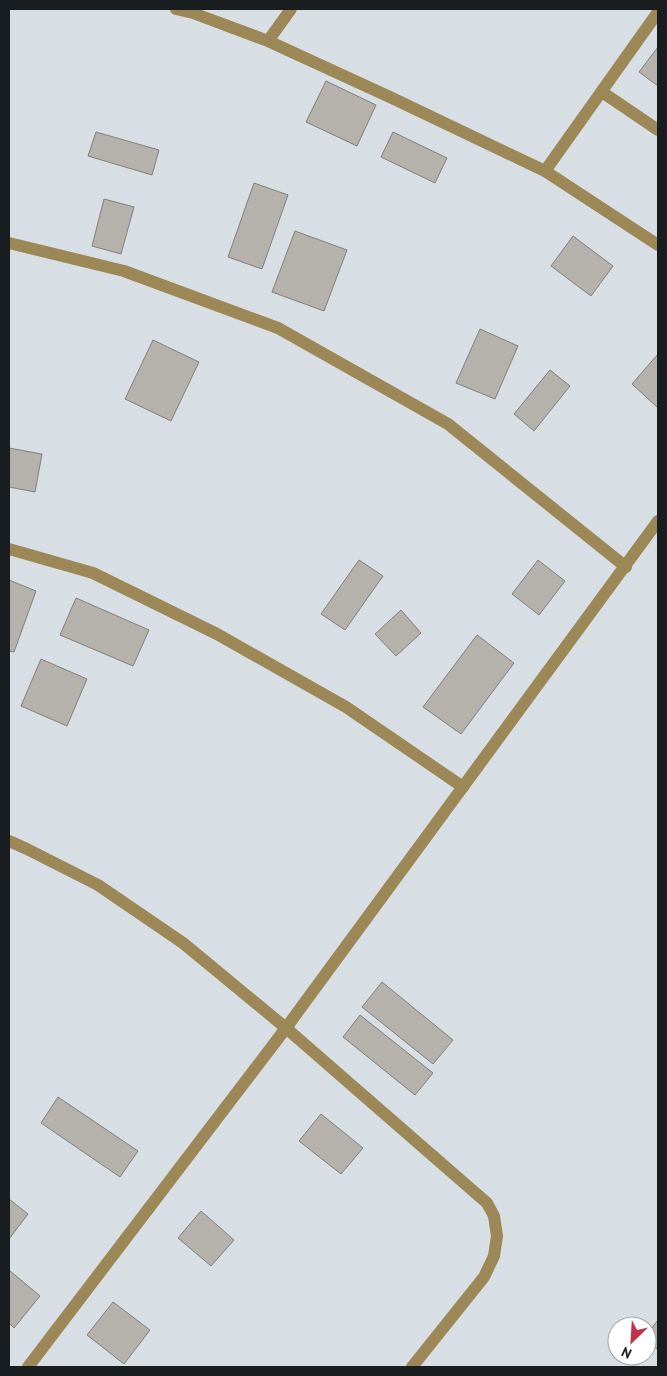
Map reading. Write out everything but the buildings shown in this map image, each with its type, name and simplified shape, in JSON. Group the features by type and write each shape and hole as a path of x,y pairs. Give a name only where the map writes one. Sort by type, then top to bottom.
{"street":[{"path":"176,9 193,13 268,41 545,171 658,245"},
{"path":"268,41 292,9"},
{"path":"545,171 658,12"},
{"path":"602,92 658,130"},
{"path":"9,243 124,272 278,328 448,424 626,567"},
{"path":"28,1367 286,1028 658,521"},
{"path":"9,549 93,573 217,634 346,707 463,787"},
{"path":"9,841 27,848 98,885 183,943 286,1028 487,1203 494,1216 497,1236 494,1256 484,1277 412,1367"}]}
